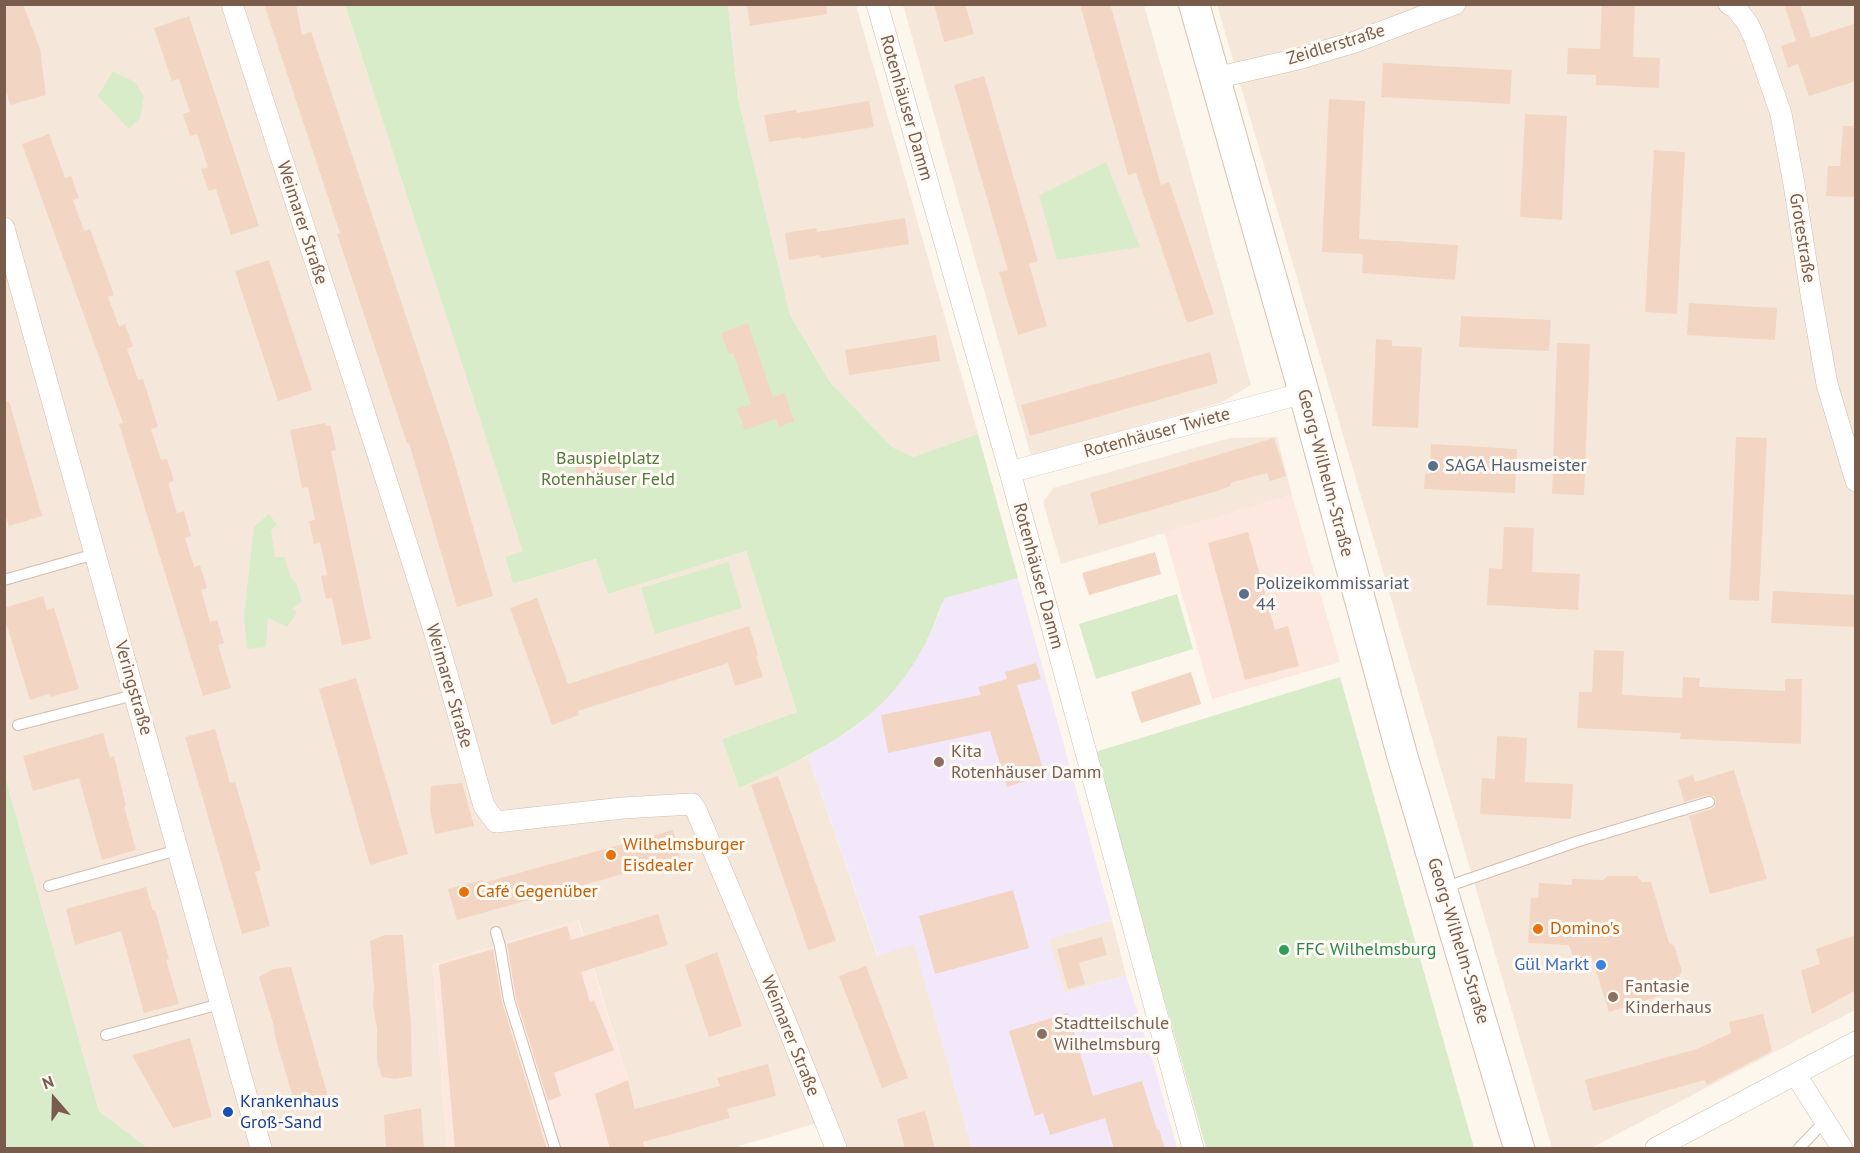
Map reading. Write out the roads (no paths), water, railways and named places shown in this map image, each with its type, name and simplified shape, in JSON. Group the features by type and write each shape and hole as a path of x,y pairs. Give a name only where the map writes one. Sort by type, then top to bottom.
{"street":[{"name":"Weimarer Straße","path":"232,4 433,630 484,806 496,822 623,808 692,804 785,1020 836,1149"},
{"name":"Rotenhäuser Damm","path":"877,4 1010,472 1193,1149"},
{"name":"Georg-Wilhelm-Straße","path":"1194,4 1304,393 1402,755 1519,1149"},
{"name":"Zeidlerstraße","path":"1215,78 1355,42 1455,4"},
{"name":"Grotestraße","path":"1730,4 1748,24 1755,39 1781,114 1827,384 1856,481"},
{"name":"Veringstraße","path":"4,228 261,1149"},
{"name":"Rotenhäuser Twiete","path":"1010,472 1304,393"},
{"path":"1656,1149 1856,1042"},
{"path":"1796,1075 1843,1148"}],"lane":[{"path":"4,580 95,554"},
{"path":"18,725 134,695"},
{"path":"1442,888 1579,841 1709,802"},
{"path":"49,886 178,850"},
{"path":"496,932 501,946 509,1000 555,1149"},
{"path":"106,1035 220,1004"},
{"path":"1798,1149 1825,1121"}],"place":[{"name":"SAGA Hausmeister","path":"1433,466"},
{"name":"Polizeikommissariat 44","path":"1244,594"},
{"name":"Kita Rotenhäuser Damm","path":"939,762"},
{"name":"Wilhelmsburger Eisdealer","path":"611,855"},
{"name":"Café Gegenüber","path":"464,892"},
{"name":"Domino's","path":"1538,929"},
{"name":"FFC Wilhelmsburg","path":"1284,950"},
{"name":"Gül Markt","path":"1601,965"},
{"name":"Fantasie Kinderhaus","path":"1613,997"},
{"name":"Stadtteilschule Wilhelmsburg","path":"1042,1034"},
{"name":"Krankenhaus Groß-Sand","path":"228,1112"}],"park label":[{"name":"Bauspielplatz Rotenhäuser Feld","path":"608,469"}]}
